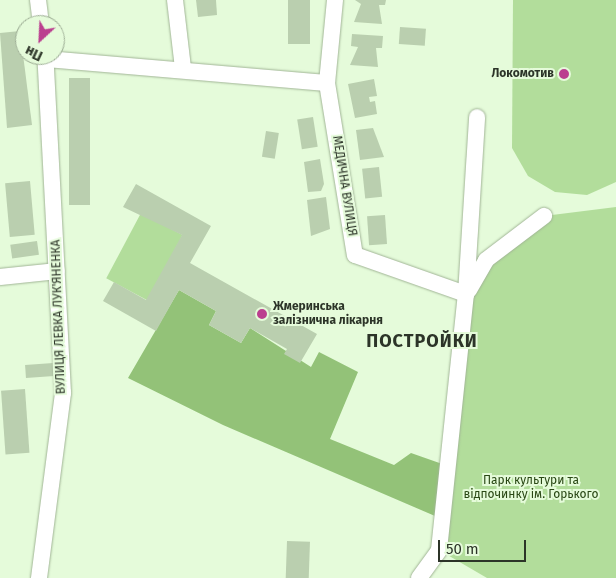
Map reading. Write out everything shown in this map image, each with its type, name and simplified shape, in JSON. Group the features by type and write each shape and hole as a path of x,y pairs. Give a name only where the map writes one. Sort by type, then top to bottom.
{"street":[{"path":"38,0 40,15"},
{"path":"174,0 183,68"},
{"name":"МЕДИЧНА ВУЛИЦЯ","path":"335,0 327,83 356,255 466,294"},
{"path":"65,59 183,68 327,83"},
{"name":"ВУЛИЦЯ ЛЕВКА ЛУК'ЯНЕНКА","path":"39,578 63,394 45,65"},
{"path":"419,578 439,550 466,294 477,117"},
{"path":"466,294 486,260 544,216"},
{"path":"0,277 57,271"}],"green space":[{"name":"Локомотив","path":"513,0 616,0 616,182 587,195 555,192 528,176 512,148"},
{"name":"Парк культури та відпочинку ім. Горького","path":"616,207 616,578 487,578 439,550 466,294 486,260 544,216"},
{"path":"141,213 182,235 148,300 106,278"},
{"path":"179,290 216,311 209,325 241,343 250,328 311,367 319,352 358,372 330,439 394,465 411,453 448,466 442,519 223,425 128,378"}],"building":[{"path":"196,0 216,0 217,15 198,17"},
{"path":"288,0 310,0 310,44 288,44"},
{"path":"355,0 386,0 385,5 379,5 382,24 354,22 361,4"},
{"path":"400,27 426,29 425,46 399,44"},
{"path":"15,32 15,65 24,65 32,125 7,128 0,33"},
{"path":"352,34 383,36 382,48 376,48 378,67 350,65 358,47 351,46"},
{"path":"69,78 90,78 90,205 69,205"},
{"path":"374,79 377,96 369,97 370,102 375,101 377,114 355,118 348,84"},
{"path":"313,117 318,147 302,149 297,120"},
{"path":"373,128 384,157 360,160 356,130"},
{"path":"266,131 279,133 275,159 262,157"},
{"path":"320,159 324,184 321,191 308,192 304,162"},
{"path":"379,167 382,197 365,199 362,169"},
{"path":"30,181 35,235 10,237 5,183"},
{"path":"136,184 211,226 190,263 317,334 300,363 284,354 287,349 250,328 241,343 209,325 216,311 179,290 156,331 103,301 114,282 146,300 182,235 123,207"},
{"path":"326,197 330,229 311,236 307,200"},
{"path":"385,215 387,244 369,245 367,216"},
{"path":"37,241 39,255 12,259 10,245"},
{"path":"53,363 54,376 26,378 25,365"},
{"path":"25,389 29,453 6,455 1,391"},
{"path":"287,541 310,542 309,578 286,578"}],"place":[{"name":"Локомотив","path":"564,74"},
{"name":"Жмеринська залізнична лікарня","path":"262,314"}],"district":[{"name":"ПОСТРОЙКИ","path":"422,341"}]}
